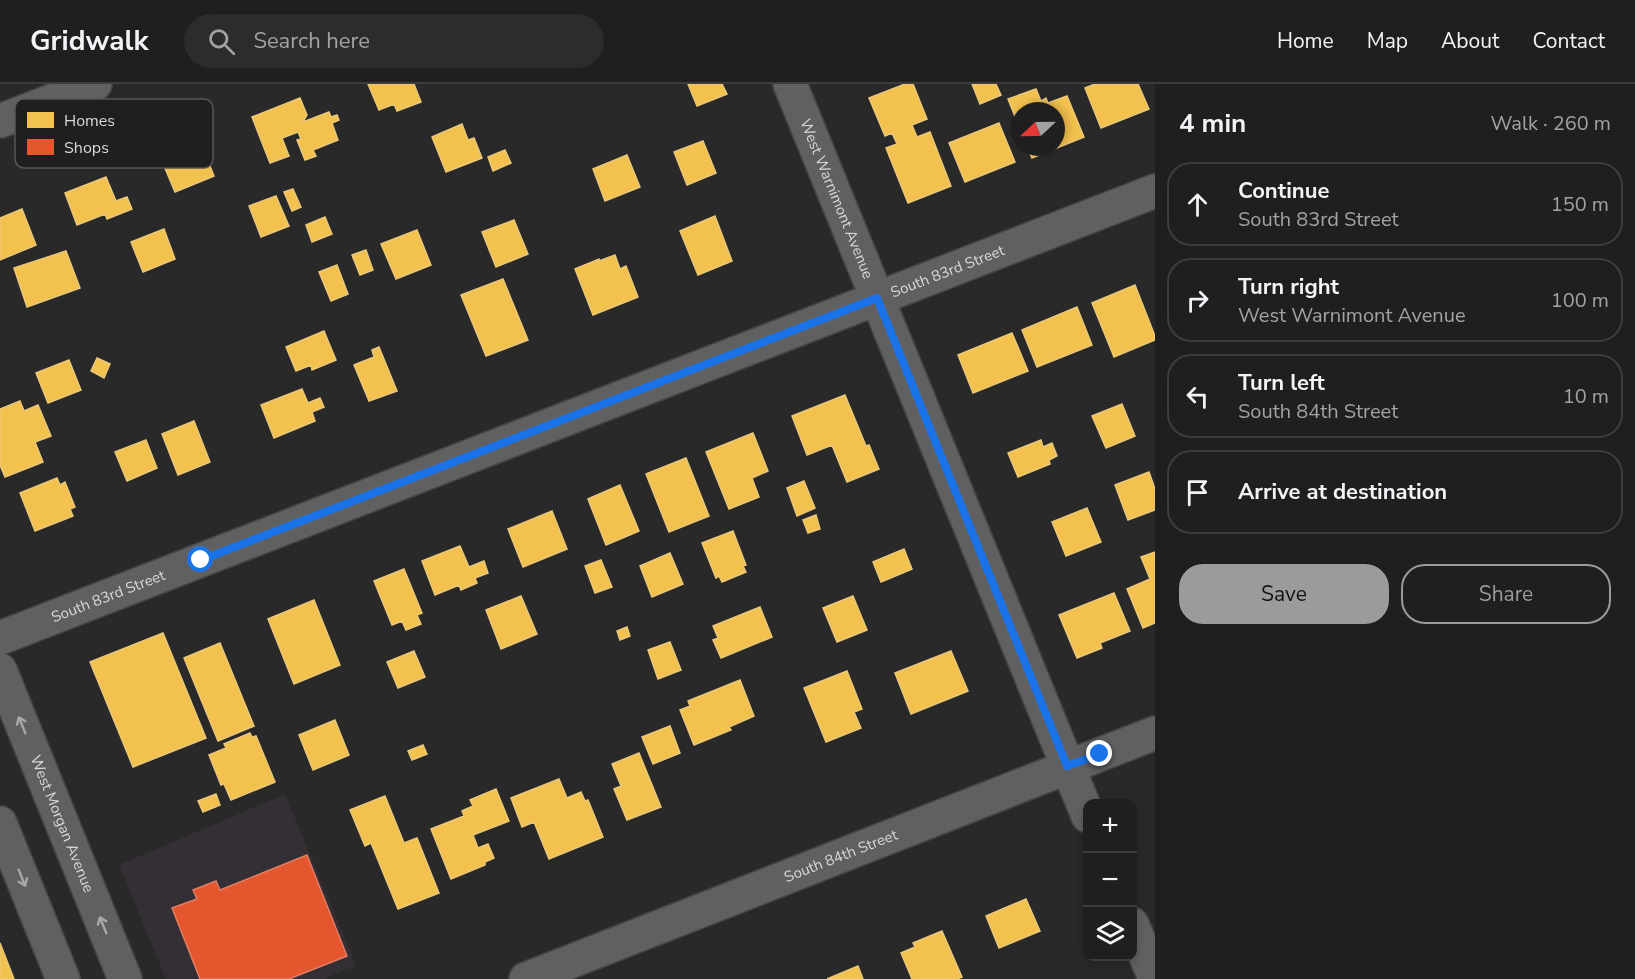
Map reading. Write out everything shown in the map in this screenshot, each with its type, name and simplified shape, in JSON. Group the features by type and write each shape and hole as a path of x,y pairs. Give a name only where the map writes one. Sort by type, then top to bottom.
{"street":[{"path":"56,99 95,84"},
{"name":"West Warnimont Avenue","path":"790,84 1083,804"},
{"path":"0,121 15,115"},
{"name":"South 83rd Street","path":"0,638 1155,191"},
{"name":"West Morgan Avenue","path":"0,670 125,979"},
{"name":"South 84th Street","path":"526,979 1155,733"},
{"path":"0,824 63,979"},
{"path":"1137,936 1155,978"}],"shaded area":[{"path":"285,794 356,965 324,979 166,979 119,865"}],"building: Homes":[{"path":"368,84 414,84 421,102 397,111 394,104 379,110"},
{"path":"688,84 722,84 727,94 697,106"},
{"path":"905,84 913,84 927,119 912,125 917,137 930,132 951,186 908,203 886,148 897,144 892,133 885,136 869,98"},
{"path":"972,84 996,84 1001,95 980,104"},
{"path":"1095,84 1138,84 1149,109 1101,128 1085,88"},
{"path":"1036,89 1041,101 1046,98 1048,102 1011,102 1011,106 1008,99"},
{"path":"1067,96 1084,137 1065,145 1065,102 1051,102"},
{"path":"300,98 307,115 303,122 329,112 331,117 337,115 339,120 332,123 338,140 313,150 316,156 305,160 297,140 301,139 298,132 282,138 289,156 270,163 252,117"},
{"path":"999,123 1015,162 965,182 949,143"},
{"path":"462,124 468,140 474,138 482,158 446,172 432,137"},
{"path":"703,141 716,173 687,185 674,152"},
{"path":"505,150 511,163 493,171 488,157"},
{"path":"627,155 640,187 605,201 593,169"},
{"path":"165,168 211,168 214,176 175,192"},
{"path":"106,177 116,201 127,197 132,209 107,219 105,214 77,225 65,193"},
{"path":"293,189 301,207 292,211 284,192"},
{"path":"276,196 289,226 261,237 249,206"},
{"path":"22,209 36,245 0,260 0,218"},
{"path":"715,216 732,261 698,275 680,231"},
{"path":"325,217 332,234 312,242 306,225"},
{"path":"514,220 528,254 496,267 482,232"},
{"path":"164,229 175,259 143,272 131,242"},
{"path":"417,230 431,265 396,279 381,244"},
{"path":"366,250 373,270 360,275 352,255"},
{"path":"66,251 80,288 27,307 14,268"},
{"path":"615,255 620,269 626,266 638,297 593,315 575,269"},
{"path":"337,265 348,294 331,301 319,272"},
{"path":"503,279 528,340 486,356 461,295"},
{"path":"1135,285 1155,340 1114,357 1092,303"},
{"path":"1077,307 1092,345 1037,367 1022,330"},
{"path":"324,331 336,360 312,370 311,365 296,371 286,347"},
{"path":"1012,333 1028,371 973,393 958,355"},
{"path":"379,347 397,391 369,401 354,365 374,357 372,350"},
{"path":"97,358 110,364 104,378 91,371"},
{"path":"69,360 81,390 48,403 36,373"},
{"path":"302,389 308,403 320,398 324,407 312,412 315,421 274,438 261,405"},
{"path":"845,395 866,446 869,445 879,469 847,482 832,445 807,455 792,416"},
{"path":"20,401 24,411 38,405 51,436 35,442 43,462 5,477 0,465 0,409"},
{"path":"1122,404 1135,436 1106,448 1092,416"},
{"path":"194,421 210,462 178,475 162,434"},
{"path":"753,433 768,471 752,478 759,497 729,509 706,452"},
{"path":"146,440 157,468 127,481 115,452"},
{"path":"1041,440 1043,447 1052,443 1057,456 1049,460 1050,464 1018,477 1008,453"},
{"path":"686,458 709,516 669,532 646,474"},
{"path":"1149,472 1155,489 1155,510 1128,520 1115,485"},
{"path":"57,478 60,485 65,482 75,507 70,509 73,516 35,531 20,493"},
{"path":"804,481 815,508 797,516 787,488"},
{"path":"620,485 639,531 606,545 588,499"},
{"path":"1087,508 1101,542 1066,556 1052,522"},
{"path":"552,511 567,549 523,567 508,529"},
{"path":"816,515 820,529 808,533 803,520"},
{"path":"733,531 746,565 743,566 746,572 722,582 719,576 716,578 702,543"},
{"path":"460,546 469,567 484,561 488,573 475,578 477,583 461,590 459,585 435,595 422,561"},
{"path":"904,549 912,569 881,582 873,562"},
{"path":"1155,552 1155,623 1143,628 1127,589 1150,579 1141,557"},
{"path":"670,553 683,584 652,597 640,566"},
{"path":"601,560 612,587 595,593 585,566"},
{"path":"404,569 422,613 417,615 421,624 406,630 402,621 392,625 374,581"},
{"path":"1114,593 1130,631 1100,643 1102,648 1077,658 1059,615"},
{"path":"521,596 537,634 501,649 486,610"},
{"path":"853,596 867,630 837,642 823,608"},
{"path":"314,600 340,665 294,684 268,619"},
{"path":"760,607 772,637 721,658 713,640 718,638 713,626"},
{"path":"627,627 630,636 620,640 617,631"},
{"path":"163,633 206,738 133,767 90,662"},
{"path":"670,642 681,670 658,679 648,650"},
{"path":"220,643 254,726 218,741 184,658"},
{"path":"414,651 425,677 398,688 387,662"},
{"path":"951,651 968,691 911,714 895,673"},
{"path":"847,671 862,709 854,712 861,728 826,742 804,688"},
{"path":"740,680 754,716 729,727 731,730 694,745 680,710 690,706 688,701"},
{"path":"335,720 349,755 313,770 299,735"},
{"path":"670,726 680,753 653,764 642,737"},
{"path":"250,733 252,737 256,736 275,782 231,800 224,784 221,785 209,755 226,748 224,744"},
{"path":"423,745 427,754 412,760 408,751"},
{"path":"639,753 661,807 627,820 614,789 621,786 612,764"},
{"path":"559,779 567,798 581,792 585,801 588,800 603,837 549,859 534,822 522,827 511,798"},
{"path":"496,789 509,821 473,835 478,848 488,844 494,858 485,862 485,865 451,879 431,829 464,816 462,811 473,806 470,800"},
{"path":"216,794 220,805 203,812 198,801"},
{"path":"385,796 404,843 417,838 439,893 398,909 371,843 365,846 350,810"},
{"path":"1026,899 1040,931 999,948 986,916"},
{"path":"942,931 962,977 912,979 901,953 915,947 913,943"},
{"path":"0,943 14,979 0,979"},
{"path":"858,966 863,979 827,979"}],"building: Shops":[{"path":"307,855 347,956 289,979 200,979 172,908 197,899 193,890 216,881 220,890"}],"route":[{"path":"201,560 877,298 1067,766 1100,754"}]}
